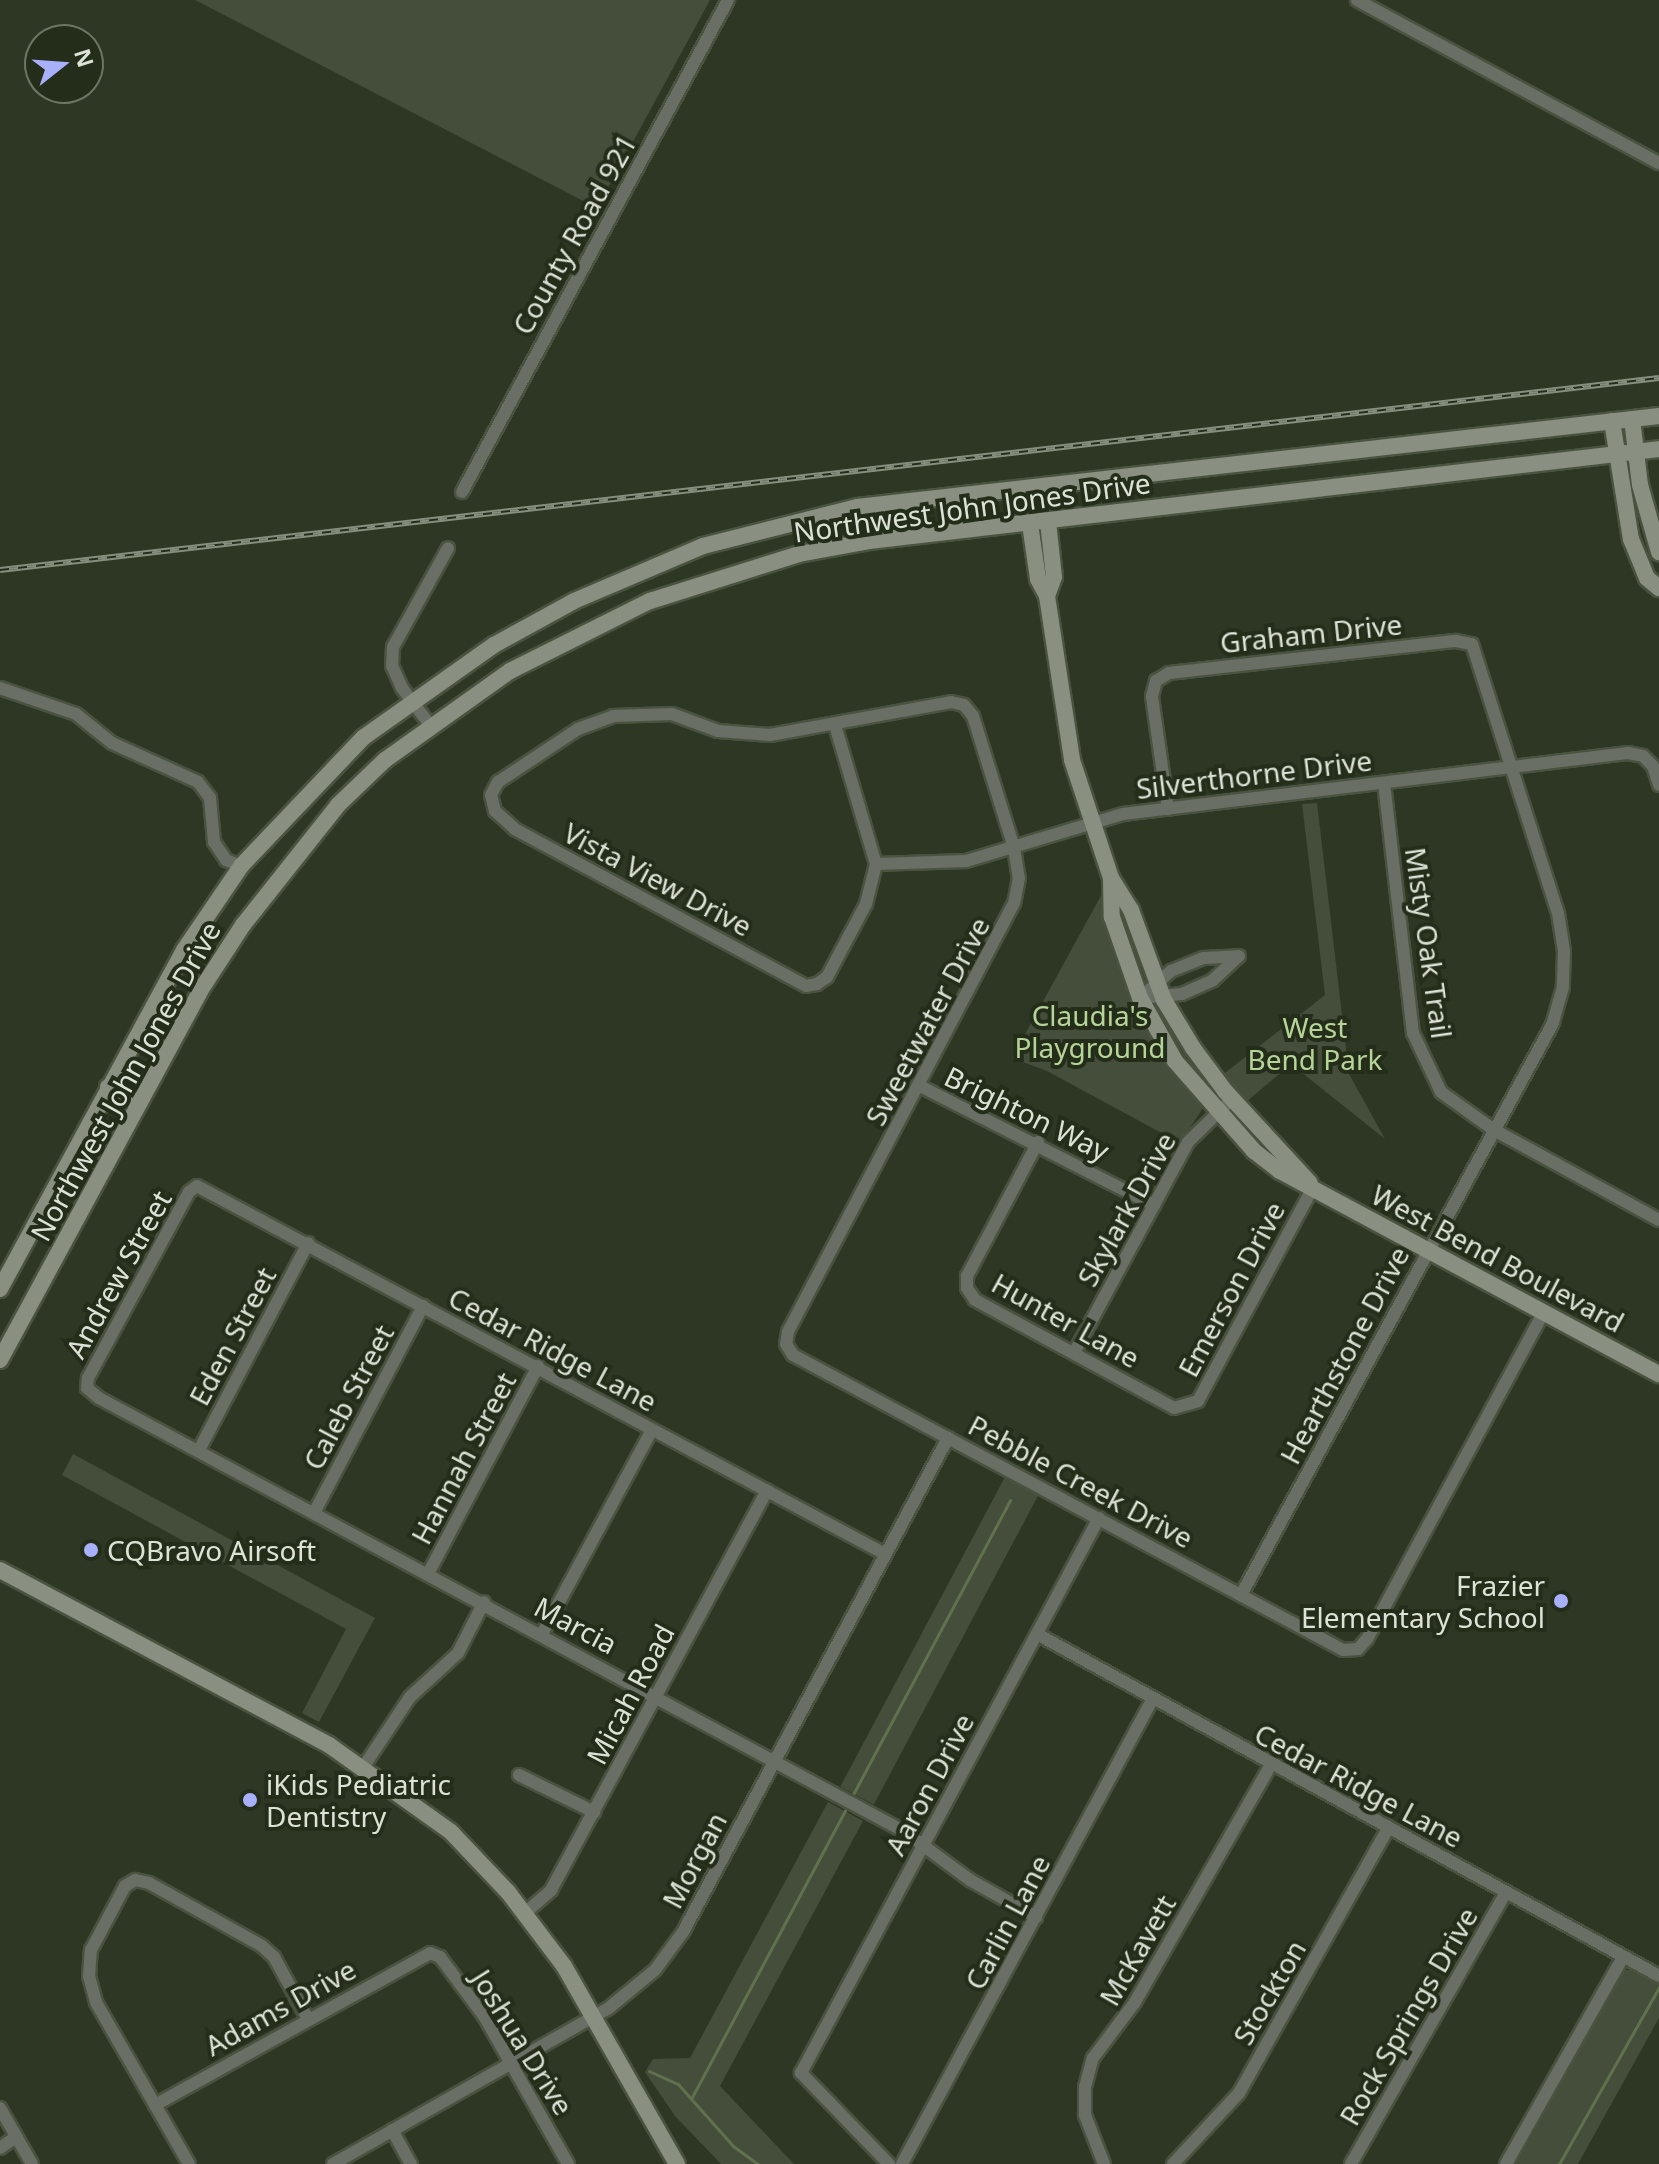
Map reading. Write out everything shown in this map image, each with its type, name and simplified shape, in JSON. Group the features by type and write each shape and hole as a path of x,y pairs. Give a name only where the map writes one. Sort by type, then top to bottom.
{"main road":[{"name":"Northwest John Jones Drive","path":"0,1289 184,950 241,866 317,781 413,702 494,645 574,601 703,546 857,507 1659,416"},
{"path":"1632,419 1636,452 1659,552"},
{"path":"1612,421 1631,539 1647,578 1659,588"},
{"name":"Northwest John Jones Drive","path":"0,1360 204,985 279,877 338,805 430,725 510,671 587,629 717,577 869,541 1659,449"},
{"name":"West Bend Boulevard","path":"1047,596 1054,577 1048,522"},
{"name":"West Bend Boulevard","path":"1030,524 1038,579 1047,596 1062,709 1092,823 1111,878 1131,910 1164,1000 1232,1099 1313,1187"},
{"name":"West Bend Boulevard","path":"1111,878 1112,917 1140,998 1175,1061 1215,1112 1267,1161 1659,1374"},
{"path":"108,1087 139,1103"},
{"path":"0,1570 364,1766 451,1832 525,1913 594,2016 677,2164"}],"street":[{"name":"County Road 921","path":"462,492 728,0"},
{"path":"1357,0 1659,163"},
{"path":"430,725 392,666 393,647 448,548"},
{"name":"Graham Drive","path":"1168,809 1152,696 1156,681 1184,671 1456,641 1472,644"},
{"name":"Hearthstone Drive","path":"1241,1595 1553,1023 1563,987 1558,913 1472,644"},
{"path":"0,688 76,714 112,743 198,782 210,798 214,842 226,860 241,866"},
{"name":"Sweetwater Drive","path":"786,1344 788,1332 1004,929 1019,878 1014,848 973,716 964,705 951,702 835,725"},
{"name":"Vista View Drive","path":"835,725 743,734 718,731 672,714 613,716 578,729 498,782 491,795 495,811 515,829 806,986 817,984 827,977 866,904 876,864"},
{"path":"835,725 876,864"},
{"name":"Silverthorne Drive","path":"876,864 966,861 1092,823 1168,809 1513,767 1643,756 1653,766 1659,785"},
{"name":"Misty Oak Trail","path":"1384,783 1413,1033 1441,1092 1494,1130 1659,1220"},
{"path":"1239,956 1213,980 1164,1000 1140,998 1157,980 1204,958 1239,956"},
{"name":"Brighton Way","path":"920,1086 981,1122 1038,1142 1154,1205"},
{"name":"Skylark Drive","path":"1074,1353 1188,1142 1215,1112 1232,1099"},
{"name":"Hunter Lane","path":"1038,1142 967,1276 967,1288 975,1300 1174,1408 1186,1408"},
{"name":"Cedar Ridge Lane","path":"197,1186 885,1554"},
{"name":"Andrew Street","path":"87,1388 174,1219 197,1186"},
{"name":"Emerson Drive","path":"1186,1408 1198,1401 1313,1187"},
{"name":"Eden Street","path":"199,1450 308,1243"},
{"name":"Caleb Street","path":"315,1511 423,1306"},
{"name":"Pebble Creek Drive","path":"786,1344 793,1355 1343,1650 1358,1649 1544,1312"},
{"name":"Hannah Street","path":"429,1572 538,1366"},
{"name":"Marcia","path":"87,1388 865,1809 923,1845 970,1880 1036,1917"},
{"path":"542,1634 652,1430"},
{"name":"Morgan","path":"333,2164 594,2016 655,1970 683,1932 948,1438"},
{"name":"Micah Road","path":"525,1913 551,1890 767,1491"},
{"name":"Aaron Drive","path":"889,2164 801,2073 1099,1518"},
{"path":"364,1766 410,1697 458,1653 484,1602"},
{"name":"Cedar Ridge Lane","path":"1037,1634 1152,1700 1656,1974"},
{"name":"Carlin Lane","path":"902,2164 1152,1700"},
{"name":"McKavett","path":"1104,2164 1085,2115 1085,2087 1093,2058 1135,2002 1271,1765"},
{"path":"519,1775 594,1812"},
{"name":"Stockton","path":"1173,2164 1239,2093 1388,1829"},
{"path":"189,2164 96,2002 89,1976 91,1950 125,1886 135,1880 262,1946 274,1957 308,2019"},
{"name":"Rock Springs Drive","path":"1351,2164 1506,1892"},
{"name":"Adams Drive","path":"155,2105 430,1953"},
{"name":"Joshua Drive","path":"430,1953 440,1957 511,2063 568,2164"},
{"path":"1506,2164 1623,1957"},
{"path":"0,2108 32,2164"},
{"path":"392,2130 411,2164"},
{"path":"0,2148 16,2137"}],"green space":[{"path":"195,0 710,0 597,208"},
{"name":"West Bend Park","path":"1317,803 1349,1074 1385,1139 1291,1064 1245,1103 1221,1076 1325,995 1302,804"},
{"name":"Claudia's Playground","path":"1103,892 1109,926 1178,1073 1203,1108 1180,1143 1047,1071 1012,1058"},
{"path":"73,1454 375,1618 319,1722 302,1713 346,1629 62,1475"},
{"path":"1006,1475 1040,1493 874,1805 840,1787"},
{"path":"828,1802 863,1821 720,2086 794,2164 721,2164 675,2116 645,2072 653,2059 690,2058"},
{"path":"1638,1969 1659,1981 1659,2018 1578,2164 1516,2164 1624,1970"}],"waterway":[{"path":"850,1800 1010,1500"},
{"path":"691,2099 847,1807"},
{"path":"1559,2164 1659,1987"},
{"path":"649,2071 678,2084 733,2146 758,2164"}],"railway":[{"path":"0,570 1659,378"}],"place":[{"name":"CQBravo Airsoft","path":"91,1550"},
{"name":"Frazier Elementary School","path":"1561,1601"},
{"name":"iKids Pediatric Dentistry","path":"250,1800"}]}
